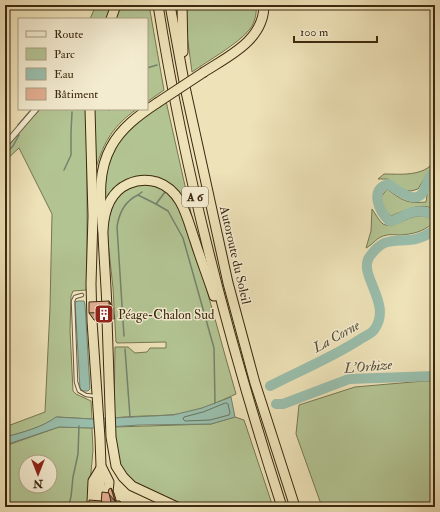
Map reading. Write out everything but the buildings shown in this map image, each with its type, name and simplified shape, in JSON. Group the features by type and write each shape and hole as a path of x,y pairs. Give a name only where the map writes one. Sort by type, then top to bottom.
{"highway":[{"path":"111,18 116,5"},
{"name":"Autoroute du Soleil","path":"158,5 194,191 244,387 282,507"},
{"name":"Autoroute du Soleil","path":"170,5 185,88 228,283 255,383 295,507"},
{"path":"182,5 185,88"},
{"path":"204,71 250,35 258,22 260,5"},
{"path":"148,106 235,52 250,39 260,25 264,15 264,5"},
{"path":"148,108 157,101"},
{"path":"90,110 93,216 91,284 92,321 99,406 101,466 100,503"},
{"path":"93,216 100,168 105,150 118,130 141,110"},
{"path":"107,308 103,230 100,206 100,190 103,170 107,155 113,143 124,129 146,110"},
{"path":"103,230 104,218 109,202 124,185 136,181 149,180 161,184 172,192 184,209 234,351"},
{"path":"107,319 111,437 116,466 127,482 140,491 177,507"}],"street":[{"path":"5,144 35,110"}],"lane":[{"path":"82,295 75,297 73,301 77,388 78,391 82,393 98,396"}],"green space":[{"path":"96,5 112,5 108,18 90,18"},
{"path":"118,5 149,5 164,90 148,101 148,18 113,18"},
{"path":"185,5 256,5 256,14 252,26 245,35 192,72 185,20"},
{"path":"166,101 196,235 179,194 175,188 161,179 143,177 104,206 104,180 113,147 131,126"},
{"path":"37,110 87,110 87,286 86,290 73,291 71,296 70,330 73,391 91,401 92,419 57,417 39,427 5,437 5,427 45,412 50,308 52,214 19,148 5,161 5,146"},
{"path":"93,110 136,110 122,121 111,134 106,142 96,168"},
{"path":"435,161 435,168 427,174 418,189 411,191 403,190 388,179 378,179 384,174 411,174 418,172 424,170"},
{"path":"435,176 435,210 424,206 413,208 391,216 384,209 381,197 387,189 409,202 426,202 428,189"},
{"path":"144,184 158,187 166,191 174,198 180,207 200,269 236,394 186,413 114,418 115,347 128,347 135,353 147,352 150,348 166,348 166,342 116,342 113,288 106,223 108,211 123,189"},
{"path":"372,209 383,224 393,225 411,218 424,216 431,219 432,224 421,231 413,233 383,236 366,248 371,231"},
{"path":"435,381 435,507 322,507 296,434 299,405 355,387"},
{"path":"235,417 244,420 273,507 186,507 132,482 116,458 114,427 211,424"},
{"path":"59,427 92,428 93,450 88,507 5,507 5,446"}],"water":[{"path":"84,301 85,304 90,389 88,391 83,391 80,388 75,302"},
{"path":"231,397 235,417 211,424 140,425 92,428 59,427 5,445 5,437 38,427 56,417 92,419 173,415 202,408"}],"waterway":[{"path":"148,68 157,65"},
{"path":"18,125 31,110"},
{"path":"36,113 39,110"},
{"path":"64,170 71,155 72,112"},
{"path":"5,154 13,146 19,135"},
{"name":"La Corne","path":"435,172 430,177 422,194 418,197 408,196 388,184 382,187 377,195 379,206 389,221 418,211 427,212 435,216"},
{"path":"142,192 138,195 156,204 165,192"},
{"path":"124,336 117,227 123,208 138,195"},
{"path":"156,204 168,211 183,238 214,348 215,403"},
{"name":"La Corne","path":"270,386 337,353 373,331 379,320 380,310 368,272 367,263 370,256 376,249 386,242 416,239 435,230"},
{"path":"125,349 130,417"},
{"name":"L'Orbize","path":"276,404 283,404 349,379 435,376"},
{"path":"68,507 78,454 79,426"}],"place":[{"name":"Péage-Chalon Sud","path":"104,314"}]}
